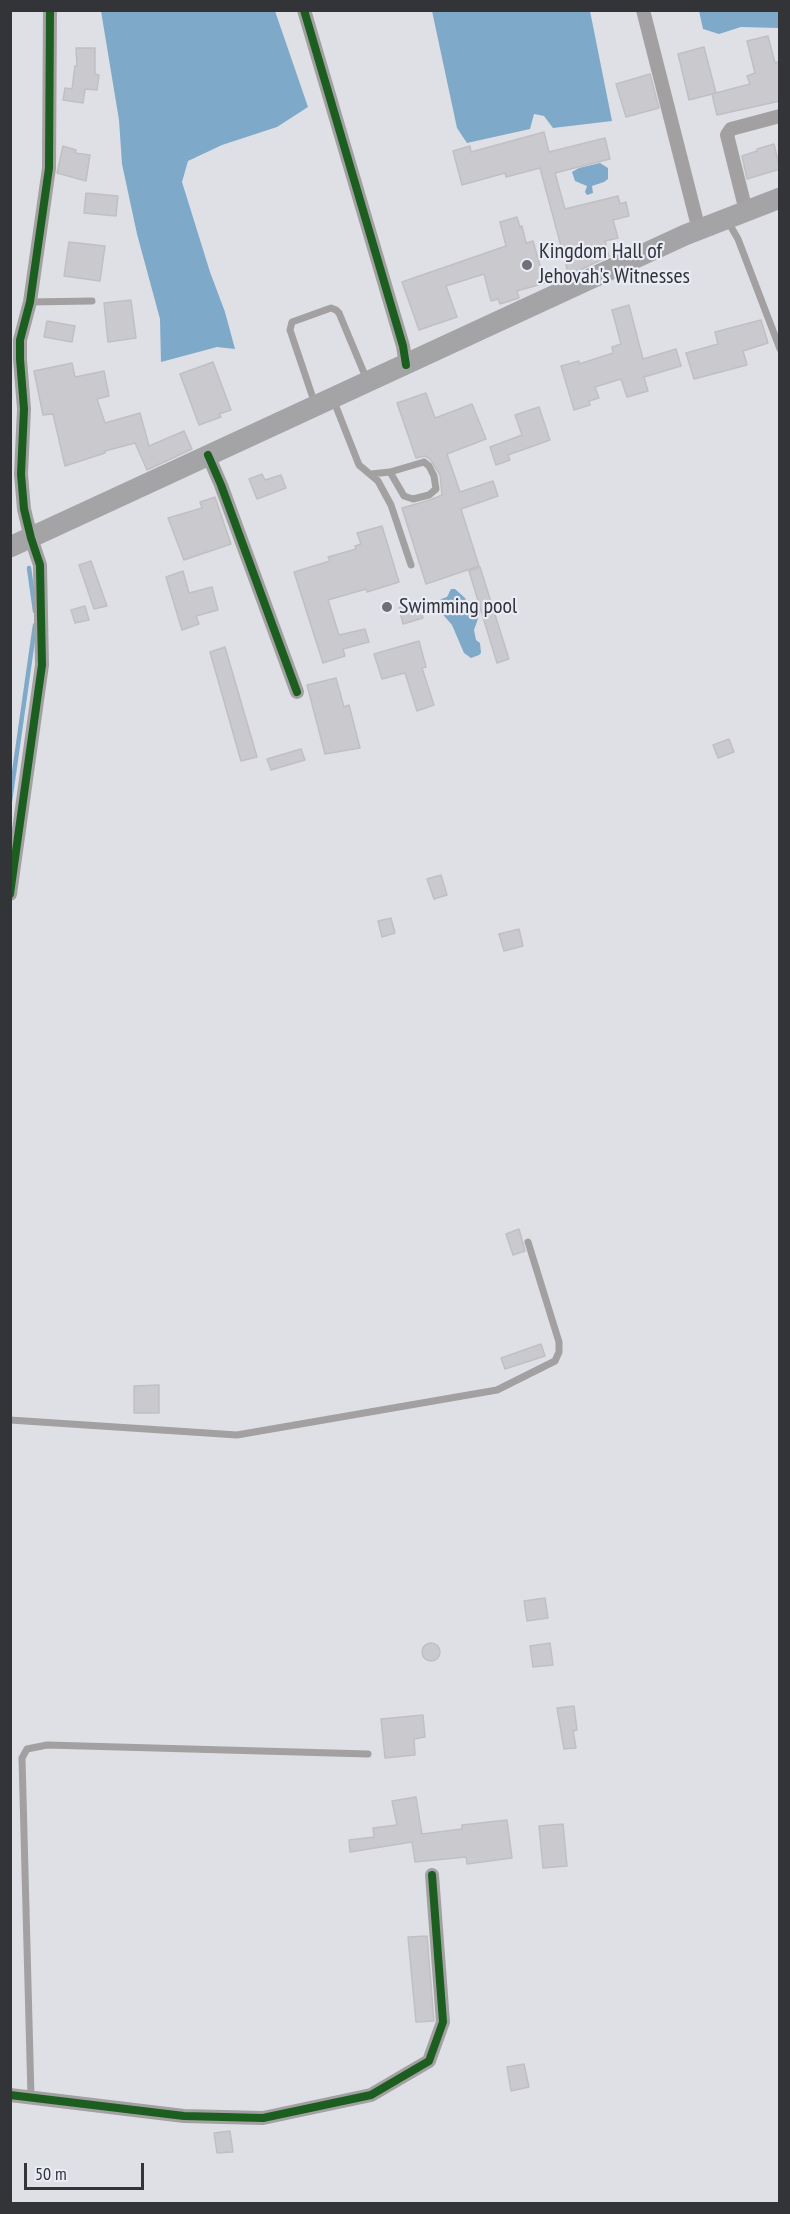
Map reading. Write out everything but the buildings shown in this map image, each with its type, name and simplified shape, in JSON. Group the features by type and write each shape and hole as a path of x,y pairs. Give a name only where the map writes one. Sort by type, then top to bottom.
{"main road":[{"path":"10,547 699,230 780,198"}],"street":[{"path":"304,10 403,346 406,364"},
{"path":"643,10 699,230"},
{"path":"10,894 42,665 40,565 30,538 24,509 16,430 24,410 20,340 30,302 49,168 47,11"},
{"path":"736,214 727,135 731,129 780,116"},
{"path":"208,454 297,693"},
{"path":"10,2095 184,2116 263,2118 371,2095 429,2061 443,2022 432,1875"}],"lane":[{"path":"736,214 738,239 780,349"},
{"path":"30,302 92,301"},
{"path":"368,382 336,310 331,308 292,322 290,330 324,402 359,465 378,481 391,505 411,565"},
{"path":"371,474 390,472 424,462 429,466 434,477 436,489 429,495 413,500 404,496 390,472"},
{"path":"10,1420 237,1435 488,1393 503,1388 555,1361 559,1352 559,1342 528,1242"},
{"path":"31,2097 22,1758 27,1749 47,1745 368,1754"}],"water":[{"path":"101,11 275,11 308,107 277,127 222,145 188,161 182,182 235,349 217,347 161,362 160,319 137,234 122,164 119,120"},
{"path":"432,11 590,11 612,121 553,128 544,116 534,114 530,129 467,143 457,128"},
{"path":"699,11 779,11 779,28 741,27 719,34 703,29"},
{"path":"600,163 608,168 608,179 592,186 593,193 587,195 585,192 587,186 575,181 572,172"},
{"path":"451,589 455,589 468,603 477,603 479,607 480,613 474,630 476,640 480,643 481,653 471,658 464,653 452,625 439,610 438,605 441,599 447,597"}],"waterway":[{"path":"29,568 35,611"},
{"path":"10,801 35,625"}],"cycle path":[{"path":"10,894 42,665 40,565 24,509 21,474 24,409 20,340 30,302 49,168 50,10"},
{"path":"304,10 403,346 406,365"},
{"path":"208,455 297,692"},
{"path":"10,2095 184,2116 263,2118 371,2095 429,2061 443,2022 432,1875"}],"place":[{"name":"Kingdom Hall of Jehovah's Witnesses","path":"527,265"},
{"name":"Swimming pool","path":"387,607"}]}
